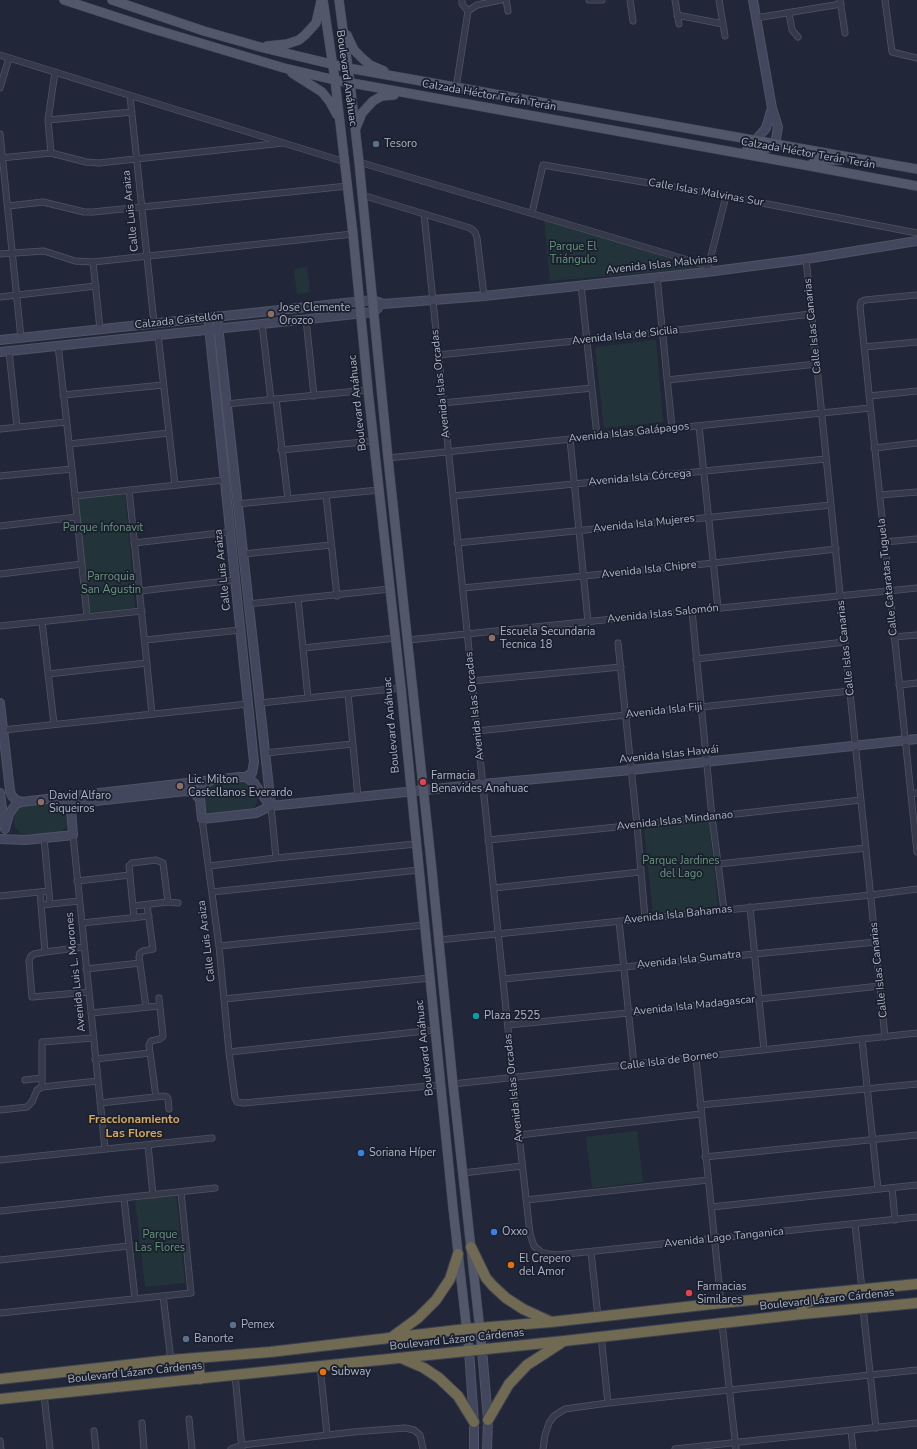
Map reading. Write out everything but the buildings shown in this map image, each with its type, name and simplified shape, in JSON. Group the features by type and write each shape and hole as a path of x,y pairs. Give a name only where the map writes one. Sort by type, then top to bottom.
{"highway":[{"path":"471,1247 486,1278 493,1286 506,1298 523,1309 551,1322"},
{"path":"392,1337 418,1318 436,1300 450,1279 458,1254"},
{"name":"Boulevard Lázaro Cárdenas","path":"0,1379 170,1360 198,1359 270,1352 466,1329 551,1322 721,1303 917,1284"},
{"path":"802,1314 801,1305 804,1303 840,1295 848,1291"},
{"name":"Boulevard Lázaro Cárdenas","path":"0,1399 917,1303"},
{"path":"488,1420 510,1384 527,1365 564,1341"},
{"path":"399,1358 424,1368 439,1378 458,1396 474,1422"},
{"path":"198,1359 200,1378"}],"main road":[{"name":"Calzada Héctor Terán Terán","path":"64,0 139,25 284,68 336,80 917,186"},
{"name":"Calzada Héctor Terán Terán","path":"112,0 204,31 260,47 348,68 917,169"},
{"path":"260,47 288,44 305,35 316,23 322,0"},
{"name":"Boulevard Anáhuac","path":"322,0 334,65 348,186 368,390 396,638 468,1350"},
{"name":"Boulevard Anáhuac","path":"338,0 343,26 359,162 388,458 482,1349"},
{"path":"139,25 150,25 195,38 201,37 204,31"},
{"path":"343,26 352,45 363,59 375,67 398,77"},
{"path":"284,68 322,92 330,102 340,124"},
{"path":"355,132 362,113 376,98 386,95 412,95"},
{"path":"720,150 734,147 762,150 771,147 774,144"},
{"path":"810,166 815,161 821,160 864,160"}],"street":[{"path":"462,0 462,4 468,11"},
{"path":"456,88 468,11 477,5 501,0"},
{"path":"506,0 508,11"},
{"path":"589,0 602,0"},
{"path":"630,0 634,21"},
{"path":"675,0 679,24"},
{"path":"719,0 725,36"},
{"path":"753,0 772,108 778,127 774,144"},
{"path":"885,0 892,52 917,58"},
{"path":"756,18 789,13 840,2 845,33"},
{"path":"789,13 792,30 798,37"},
{"path":"677,15 723,24"},
{"path":"0,55 345,162"},
{"path":"0,88 9,58"},
{"path":"51,153 48,120 55,72"},
{"name":"Calle Luis Araiza","path":"130,96 154,323"},
{"path":"755,141 766,128 772,108"},
{"path":"48,120 132,112"},
{"path":"0,134 1,158 8,206 21,338"},
{"path":"1,158 51,153 92,163 286,143"},
{"path":"359,162 708,269 726,196"},
{"name":"Calle Islas Malvinas Sur","path":"532,214 544,165 726,196 917,233"},
{"path":"8,206 43,202 79,211 93,212 348,186"},
{"path":"362,195 470,228 475,232 484,296"},
{"name":"Avenida Islas Orcadas","path":"424,214 522,1166 530,1234 534,1246"},
{"path":"0,254 44,251 75,261 93,262 353,234"},
{"name":"Avenida Islas Malvinas","path":"373,300 384,304 484,296 657,277 708,269 806,259 917,241"},
{"name":"Calle Islas Canarias","path":"806,259 886,1037"},
{"path":"93,262 100,329"},
{"path":"657,277 672,428"},
{"path":"582,285 597,436"},
{"path":"0,297 96,286"},
{"name":"Calle Cataratas Tuguela","path":"917,295 866,300 861,302 860,307 905,740 914,794 917,852"},
{"name":"Calzada Castellón","path":"0,340 373,300"},
{"path":"374,312 384,304"},
{"name":"Calzada Castellón","path":"0,352 374,312"},
{"name":"Avenida Isla de Sicilia","path":"438,356 662,332 811,314"},
{"name":"Calle Luis Araiza","path":"217,316 276,858"},
{"name":"Calle Luis Araiza","path":"208,317 254,769 252,773 246,777"},
{"path":"306,319 314,396"},
{"path":"262,324 282,450 288,500"},
{"path":"158,335 175,485"},
{"path":"864,348 917,342"},
{"path":"58,345 87,616"},
{"path":"9,351 17,427"},
{"path":"667,380 817,364"},
{"path":"63,395 164,386"},
{"path":"444,403 592,388"},
{"path":"226,404 368,390"},
{"path":"869,396 917,391"},
{"name":"Avenida Islas Galápagos","path":"388,458 870,408"},
{"path":"0,429 66,422"},
{"path":"699,426 718,608"},
{"path":"220,431 229,430"},
{"path":"69,444 169,433"},
{"path":"570,439 588,622"},
{"path":"282,450 374,441"},
{"path":"874,448 917,443"},
{"name":"Avenida Isla Córcega","path":"453,496 826,459"},
{"path":"0,476 72,469"},
{"path":"75,496 224,480"},
{"path":"129,490 152,714"},
{"path":"237,504 379,490"},
{"path":"880,495 917,492"},
{"path":"326,495 336,596"},
{"name":"Avenida Isla Mujeres","path":"458,543 831,505"},
{"path":"0,526 77,517"},
{"path":"134,543 229,532"},
{"path":"884,542 917,539"},
{"path":"243,554 331,545"},
{"name":"Avenida Isla Chipre","path":"462,588 714,563 836,549"},
{"path":"0,574 82,564"},
{"path":"140,591 235,580"},
{"name":"Avenida Islas Salomón","path":"408,640 917,588"},
{"path":"248,604 336,596 390,589"},
{"path":"298,599 308,698"},
{"path":"0,626 142,611"},
{"path":"692,611 700,707 724,910"},
{"path":"42,622 54,724"},
{"path":"145,640 240,630"},
{"path":"894,637 917,634"},
{"path":"303,648 396,638"},
{"path":"696,659 845,642"},
{"path":"618,643 645,918"},
{"path":"48,674 147,663"},
{"path":"472,681 621,667"},
{"path":"245,676 257,675"},
{"path":"899,685 917,683"},
{"path":"260,703 401,688"},
{"name":"Avenida Isla Fiji","path":"477,731 850,691"},
{"path":"348,694 358,797"},
{"path":"0,703 10,791 12,796 21,802"},
{"path":"3,730 248,704"},
{"name":"Avenida Islas Hawái","path":"202,819 256,813 271,806 631,770 917,739"},
{"path":"265,753 353,744"},
{"path":"73,835 26,840 3,839 8,814 16,804 21,802 61,797 246,777 254,783 271,806"},
{"path":"61,797 71,808 74,804 78,803 186,791 192,792 200,799 202,789 210,781"},
{"path":"0,794 5,829"},
{"name":"Calle Luis Araiza","path":"200,799 219,946 229,1052 235,1098 238,1102 243,1103 440,1085"},
{"name":"Avenida Islas Mindanao","path":"488,840 861,800"},
{"name":"Avenida Luis L. Morones","path":"71,808 77,881 105,1149"},
{"path":"44,838 50,904"},
{"path":"209,866 416,844"},
{"path":"719,864 866,848"},
{"path":"134,918 129,866 132,863 156,860 161,861 164,865 168,902"},
{"path":"212,892 419,870"},
{"path":"494,888 640,872"},
{"path":"77,881 130,875"},
{"name":"Avenida Isla Bahamas","path":"439,940 917,889"},
{"path":"0,896 49,891"},
{"path":"40,892 45,952"},
{"path":"41,906 79,901"},
{"path":"133,906 168,902 178,903"},
{"path":"146,1007 140,954 145,950 153,949 147,905"},
{"path":"750,907 764,1050"},
{"path":"82,923 148,916"},
{"path":"619,921 634,1065"},
{"path":"219,946 425,924"},
{"name":"Avenida Isla Sumatra","path":"503,979 876,942"},
{"path":"84,947 45,952 31,956 29,961 32,997 89,992"},
{"path":"86,969 140,963"},
{"path":"224,999 430,978"},
{"name":"Avenida Isla Madagascar","path":"508,1025 628,1014 880,986"},
{"path":"156,1097 149,1045 151,1042 162,1038 163,1033 159,998"},
{"path":"91,1013 159,1006"},
{"path":"229,1052 435,1030"},
{"name":"Calle Isla de Borneo","path":"453,1084 917,1033"},
{"path":"42,1087 42,1042 93,1038"},
{"path":"862,1040 878,1189"},
{"path":"96,1059 150,1053"},
{"path":"696,1058 721,1303"},
{"path":"25,1080 42,1078"},
{"path":"0,1110 27,1107 32,1102 37,1090 42,1087 98,1081"},
{"path":"700,1105 917,1084"},
{"path":"100,1103 167,1097 169,1109"},
{"path":"519,1135 701,1114"},
{"path":"705,1157 917,1135"},
{"path":"0,1160 212,1138"},
{"path":"148,1145 153,1195"},
{"path":"463,1174 522,1166"},
{"path":"526,1200 708,1180"},
{"path":"711,1207 917,1185"},
{"path":"0,1211 215,1188"},
{"path":"892,1188 895,1220"},
{"path":"0,1312 191,1293 181,1192"},
{"path":"124,1198 135,1299"},
{"name":"Avenida Lago Tanganica","path":"534,1246 541,1252 557,1255 917,1217"},
{"path":"855,1224 862,1290"},
{"path":"0,1260 129,1246"},
{"path":"591,1252 598,1317"},
{"path":"163,1296 170,1360"},
{"path":"863,1308 876,1428"},
{"path":"722,1323 736,1449"},
{"path":"601,1336 608,1403"},
{"name":"Boulevard Anáhuac","path":"482,1349 488,1420 487,1449"},
{"name":"Boulevard Anáhuac","path":"468,1350 474,1422 474,1449"},
{"path":"320,1366 327,1434"},
{"path":"543,1449 544,1435 549,1422 554,1416 565,1410 608,1403 917,1370"},
{"path":"235,1375 242,1447"},
{"path":"44,1395 50,1449"},
{"path":"189,1419 192,1449"},
{"path":"142,1423 144,1449"},
{"path":"676,1449 917,1423"},
{"path":"231,1449 327,1434 410,1428 417,1432 422,1439 423,1449"},
{"path":"94,1431 96,1449"},
{"path":"851,1431 853,1449"},
{"path":"0,1441 1,1449"}],"green space":[{"name":"Parque El Triángulo","path":"544,218 699,268 550,281"},
{"path":"307,267 310,292 297,294 294,269"},
{"path":"656,340 663,422 604,428 595,347"},
{"name":"Parque Infonavit","path":"125,493 135,608 89,612 76,499"},
{"path":"240,780 248,782 257,793 257,802 255,806 246,812 211,814 207,812 202,804 204,789 212,783"},
{"path":"59,801 68,808 68,825 60,833 27,836 20,833 15,827 13,818 14,814 21,805"},
{"name":"Parque Jardines del Lago","path":"709,821 718,906 653,914 644,829"},
{"path":"637,1131 643,1182 592,1188 586,1137"},
{"name":"Parque Las Flores","path":"176,1195 185,1283 145,1287 135,1199"}],"place":[{"name":"Tesoro","path":"376,144"},
{"name":"Jose Clemente Orozco","path":"271,314"},
{"name":"Escuela Secundaria Tecnica 18","path":"492,638"},
{"name":"Farmacia Benavides Anahuac","path":"423,782"},
{"name":"Lic. Milton Castellanos Everardo","path":"180,786"},
{"name":"David Alfaro Siqueiros","path":"41,802"},
{"name":"Plaza 2525","path":"476,1016"},
{"name":"Soriana Híper","path":"361,1153"},
{"name":"Oxxo","path":"494,1232"},
{"name":"El Crepero del Amor","path":"511,1265"},
{"name":"Farmacias Similares","path":"689,1293"},
{"name":"Pemex","path":"233,1325"},
{"name":"Banorte","path":"186,1339"},
{"name":"Subway","path":"323,1372"}],"district":[{"name":"Fraccionamiento Las Flores","path":"134,1127"}],"park label":[{"name":"Parroquia San Agustin","path":"111,583"}]}
